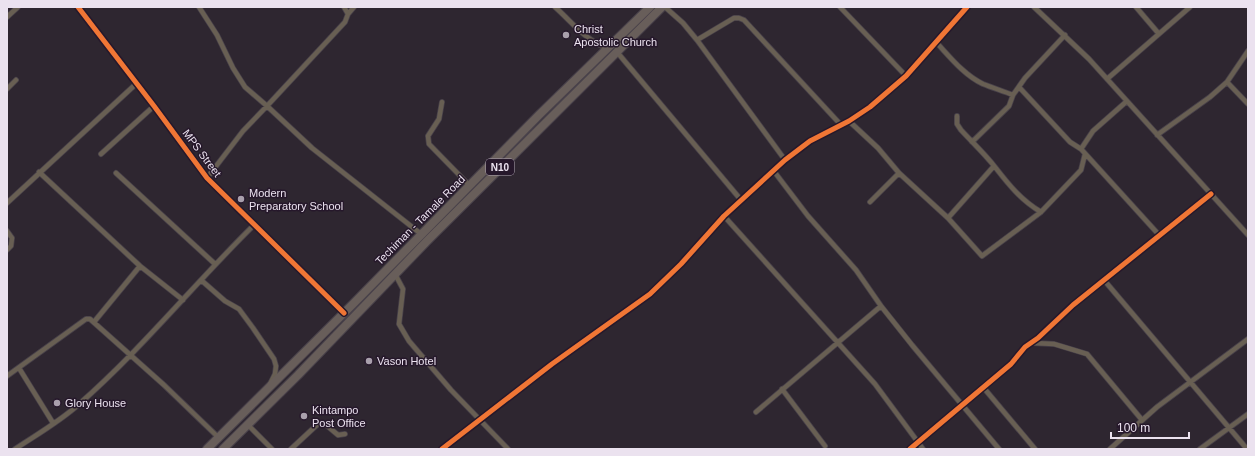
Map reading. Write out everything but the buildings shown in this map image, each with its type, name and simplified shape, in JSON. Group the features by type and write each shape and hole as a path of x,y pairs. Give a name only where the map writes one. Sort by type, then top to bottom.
{"highway":[{"name":"Techiman - Tamale Road","path":"206,449 344,313 469,185 650,7"},
{"name":"Techiman - Tamale Road","path":"224,449 557,109 663,7"},
{"path":"240,417 248,425"}],"street":[{"path":"7,18 18,7"},
{"name":"MPS Street","path":"78,7 137,83 207,178 344,313"},
{"path":"199,7 217,35 233,68 245,87 312,148 421,234"},
{"path":"344,7 348,14"},
{"path":"207,178 243,131 345,22 348,14 354,7"},
{"path":"555,7 579,32 595,43 608,49"},
{"path":"663,7 683,23 697,40 785,160"},
{"path":"840,7 906,76"},
{"path":"442,449 650,294 681,264 724,216 773,170 810,140 849,121 870,107 906,76 966,7"},
{"path":"1034,7 1065,35 1107,79 1248,235"},
{"path":"1136,7 1159,34"},
{"path":"1107,79 1190,7"},
{"path":"697,40 734,18 744,20 840,125"},
{"path":"972,142 1009,106 1013,95 1019,87 1065,35"},
{"path":"936,42 972,77 984,84 1013,95"},
{"path":"1157,135 1210,98 1227,82 1248,51"},
{"path":"617,52 741,200"},
{"path":"7,89 16,80"},
{"path":"1227,82 1248,104"},
{"path":"7,203 137,83"},
{"path":"1019,87 1070,142 1081,149 1160,236"},
{"path":"1081,149 1093,131 1127,101"},
{"path":"442,102 439,119 428,136 430,144 469,185"},
{"path":"102,154 154,106"},
{"path":"957,116 957,124 1015,192 1026,203 1041,212"},
{"path":"849,121 878,148 899,173 948,218 982,256 1041,212 1081,170 1085,154"},
{"path":"948,218 994,166"},
{"path":"773,170 808,216 856,270 881,306 999,449"},
{"path":"39,172 140,266 183,300"},
{"path":"116,173 215,264"},
{"path":"870,202 899,173"},
{"path":"910,449 918,444 1011,364 1024,347 1033,343 1073,305 1211,194"},
{"path":"724,216 875,384 923,449"},
{"path":"15,449 76,407 130,355 215,264 254,225"},
{"path":"7,230 12,238 11,246 7,250"},
{"path":"94,322 140,266"},
{"path":"395,274 403,289 399,324 402,330 415,349 479,420 508,449"},
{"path":"201,280 242,313 274,359 276,366 275,374 266,390"},
{"path":"1104,280 1230,427 1247,449"},
{"path":"756,412 881,306"},
{"path":"7,376 86,319 94,322 218,437"},
{"path":"1110,449 1142,420 1248,339"},
{"path":"1033,343 1054,344 1086,354 1142,420"},
{"path":"19,368 52,423"},
{"path":"983,387 1035,449"},
{"path":"782,389 825,446"},
{"path":"1200,449 1248,414"},
{"path":"291,449 319,423 325,424 338,435 345,434"},
{"path":"248,425 272,449"}],"cycle path":[{"path":"78,7 207,178 344,313"},
{"path":"442,449 552,364 650,294 681,264 724,216 785,160 810,141 849,121 870,107 906,76 967,7"},
{"path":"910,449 1011,364 1025,347 1038,338 1073,305 1211,194"}],"place":[{"name":"Christ Apostolic Church","path":"566,35"},
{"name":"Modern Preparatory School","path":"241,199"},
{"name":"Vason Hotel","path":"369,361"},
{"name":"Glory House","path":"57,403"},
{"name":"Kintampo Post Office","path":"304,416"}]}
